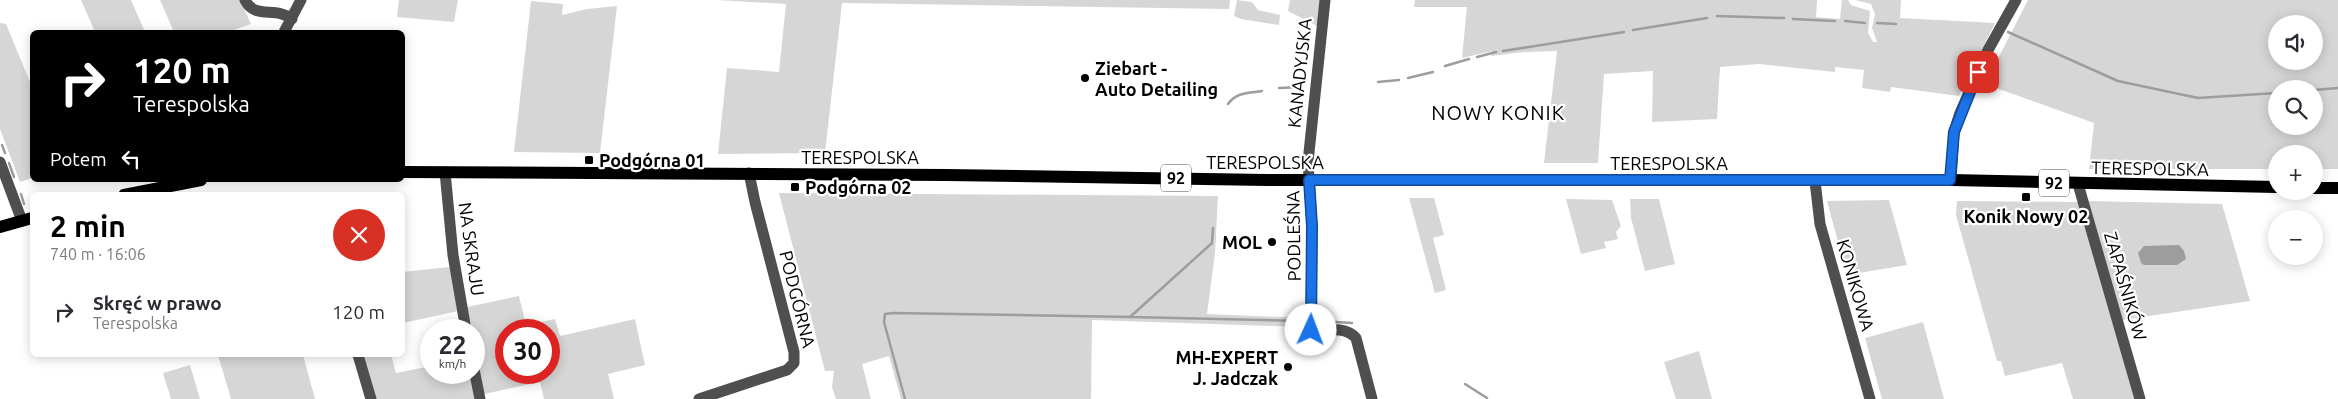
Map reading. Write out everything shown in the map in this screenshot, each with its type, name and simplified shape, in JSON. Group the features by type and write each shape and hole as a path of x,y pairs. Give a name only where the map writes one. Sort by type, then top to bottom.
{"main road":[{"name":"TERESPOLSKA","path":"405,172 1309,180 1950,180 2268,187"},
{"path":"140,192 192,182"},
{"path":"2323,188 2338,188"},
{"path":"0,227 27,219"}],"street":[{"path":"245,0 254,10 278,11 292,19"},
{"path":"285,30 301,0"},
{"name":"KANADYJSKA","path":"1309,180 1309,140 1325,0"},
{"path":"1950,180 1954,132 1960,113 1988,50 2016,0"},
{"path":"0,162 27,219"},
{"name":"NA SKRAJU","path":"445,172 452,256 464,319"},
{"name":"PODGÓRNA","path":"699,399 787,370 794,363 794,352 749,174"},
{"name":"PODLEŚNA","path":"1309,180 1312,226 1311,330 1346,330 1353,334 1356,338 1372,399"},
{"name":"KONIKOWA","path":"1815,180 1820,224 1870,399"},
{"name":"ZAPAŚNIKÓW","path":"2078,184 2140,399"},
{"path":"359,357 371,399"},
{"path":"477,384 480,399"}],"shaded area":[{"path":"81,0 131,0 144,30 94,30"},
{"path":"160,0 240,0 251,24 234,30 173,30"},
{"path":"399,0 458,0 454,22 397,17"},
{"path":"717,0 1230,0 1229,9 842,3 825,153 718,154 727,68 779,72 786,4"},
{"path":"1237,0 1252,2 1258,10 1280,15 1279,25 1241,19 1234,16"},
{"path":"1290,0 1322,0 1319,27 1288,11"},
{"path":"1415,0 1817,0 1816,17 1840,19 1842,0 1848,0 1851,5 1870,11 1868,33 1873,42 1877,42 1872,28 1875,14 1871,4 1855,0 1901,0 1900,18 1995,23 1959,96 1891,87 1890,92 1862,88 1864,70 1835,67 1835,72 1759,64 1720,67 1717,119 1652,122 1653,71 1604,74 1598,163 1544,163 1557,51 1491,56 1492,51 1462,58 1467,7 1414,7"},
{"path":"2028,0 2338,0 2338,169 2323,169 2323,145 2268,145 2268,169 2089,169 2094,123 1985,84"},
{"path":"531,1 563,4 562,15 587,9 617,6 600,153 514,152"},
{"path":"0,23 6,24 30,82 30,179 20,182 0,129"},
{"path":"779,193 1218,196 1215,253 1207,314 1306,318 1306,327 1092,320 1091,399 901,399 889,356 862,364 871,399 836,399 832,387 834,371 825,371"},
{"path":"1409,198 1434,198 1444,235 1433,238 1446,290 1435,293"},
{"path":"1566,199 1612,200 1621,226 1616,232 1618,239 1604,242 1606,248 1581,254"},
{"path":"1630,199 1659,199 1675,264 1645,271 1631,218"},
{"path":"1889,200 1907,265 1847,275 1827,201"},
{"path":"1957,201 2080,202 2137,399 2073,399 2062,363 2005,376 2001,361 1997,361 1956,215"},
{"path":"2088,201 2222,204 2250,301 2122,320"},
{"path":"2179,245 2184,251 2186,259 2177,265 2144,265 2141,263 2138,253 2144,246"},
{"path":"450,267 458,311 405,323 405,272"},
{"path":"519,296 525,319 495,319 495,384 531,384 484,394 482,384 485,384 485,319 470,319 467,307"},
{"path":"635,319 645,365 608,374 614,399 544,399 540,384 560,384 560,336"},
{"path":"1923,322 1944,399 1882,399 1865,338"},
{"path":"1699,351 1712,399 1676,399 1664,362"},
{"path":"219,357 304,357 315,399 231,399"},
{"path":"362,357 392,357 396,373 420,368 420,384 473,384 476,399 375,399"},
{"path":"190,365 200,399 171,399 163,373"}],"waterway":[{"path":"1717,16 1784,18"},
{"path":"1633,30 1707,18"},
{"path":"1793,19 1835,21"},
{"path":"1845,21 1865,23"},
{"path":"1877,23 1896,24"},
{"path":"1503,51 1624,32"},
{"path":"2008,32 2118,81 2198,98 2268,94"},
{"path":"1477,57 1496,52"},
{"path":"1445,66 1469,59"},
{"path":"1408,78 1433,72"},
{"path":"1378,82 1399,80"},
{"path":"1279,88 1301,87"},
{"path":"2323,89 2338,88"},
{"path":"1228,104 1239,95 1262,91"},
{"path":"2,145 5,153"},
{"path":"9,163 14,177"},
{"path":"21,194 24,204"},
{"path":"905,399 884,322 885,314 1130,317 1212,243 1213,228"},
{"path":"1132,317 1303,321"},
{"path":"1319,321 1352,323"},
{"path":"1465,384 1487,398"}],"place":[{"name":"Ziebart - Auto Detailing","path":"1085,78"},
{"name":"Podgórna 01","path":"589,160"},
{"name":"Podgórna 02","path":"795,187"},
{"name":"Konik Nowy 02","path":"2026,197"},
{"name":"MOL","path":"1272,242"},
{"name":"MH-EXPERT J. Jadczak","path":"1288,367"}],"district":[{"name":"NOWY KONIK","path":"1498,112"}],"route":[{"path":"1311,330 1312,226 1309,180 1950,180 1954,132 1978,72"}]}
